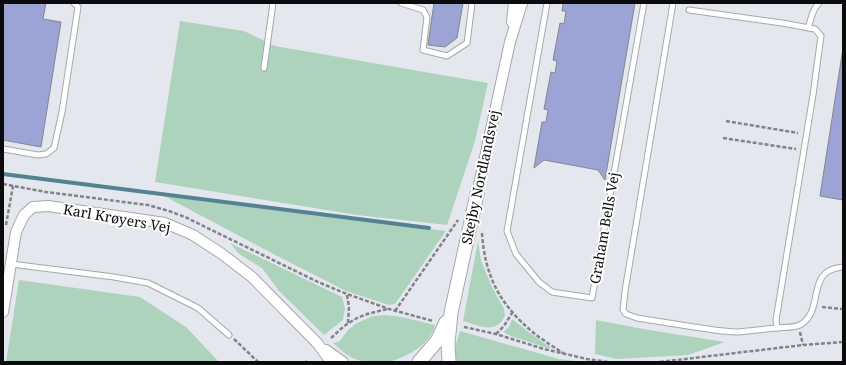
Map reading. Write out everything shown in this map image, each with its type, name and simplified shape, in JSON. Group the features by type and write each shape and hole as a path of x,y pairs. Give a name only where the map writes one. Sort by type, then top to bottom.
{"street":[{"name":"Skejby Nordlandsvej","path":"510,42 514,3"},
{"name":"Skejby Nordlandsvej","path":"450,362 448,343 451,313 510,42 522,3"},
{"name":"Karl Krøyers Vej","path":"3,312 16,232 24,215 33,207 48,206 165,224 193,235 222,254 252,277 318,344 331,362"},
{"name":"Skejby Nordlandsvej","path":"419,362 437,341 451,313"},
{"name":"Karl Krøyers Vej","path":"318,344 343,362"}],"lane":[{"path":"3,149 38,155 46,154 54,148 62,112 78,6 74,3"},
{"path":"264,68 273,3"},
{"path":"401,3 423,10 427,17 423,50 447,56 467,43 472,3"},
{"name":"Graham Bells Vej","path":"547,3 506,230 516,254 539,282 552,292 592,298 644,3"},
{"path":"673,3 623,310 626,314 637,318 724,331 744,331 798,326 807,320 811,314 820,279 826,273 835,268 843,267"},
{"path":"808,28 816,5 819,3"},
{"path":"689,10 815,29 821,36 807,134 776,320 777,328"},
{"path":"11,264 114,277 148,284 198,308 229,335"}],"path":[{"path":"726,121 807,134"},
{"path":"723,138 804,150"},
{"path":"6,231 13,186"},
{"path":"395,311 459,219"},
{"path":"482,228 484,257 492,280 499,294 512,313 537,335 564,354"},
{"path":"347,294 349,307 348,323"},
{"path":"814,306 843,309"},
{"path":"331,338 348,323 365,314 389,309"},
{"path":"496,334 504,326 512,313"},
{"path":"798,326 803,345"},
{"path":"464,327 496,334 564,354 608,362"},
{"path":"229,335 258,362"},
{"path":"660,362 803,345 843,342"}],"green space":[{"path":"180,21 244,31 275,46 488,83 475,141 447,225 357,215 155,182"},
{"path":"164,196 446,231 395,304 389,305 346,291"},
{"path":"478,241 481,260 492,287 504,309 505,316 502,321 491,327 481,327 463,321"},
{"path":"230,243 342,297 345,308 343,320 324,335 279,291 262,268 239,254"},
{"path":"19,280 140,297 186,327 219,362 6,362"},
{"path":"386,315 402,317 435,325 429,338 418,348 399,359 389,362 370,362 354,359 333,343 340,341 348,330 357,323 373,316"},
{"path":"512,319 550,347 550,349 503,332 509,327"},
{"path":"596,320 725,342 688,355 617,359 595,354"},
{"path":"460,331 559,359 583,362 456,362 455,350"}],"building":[{"path":"3,3 46,3 43,19 61,22 41,147 3,140"},
{"path":"434,3 463,3 457,38 445,47 428,45"},
{"path":"563,3 635,3 605,180 598,170 544,160 534,168 542,122 546,122 548,110 544,109 551,72 555,73 557,61 553,60 560,23 564,24 566,11 562,11"},
{"path":"843,48 843,200 820,196"}],"waterway":[{"path":"3,174 429,228"}]}
